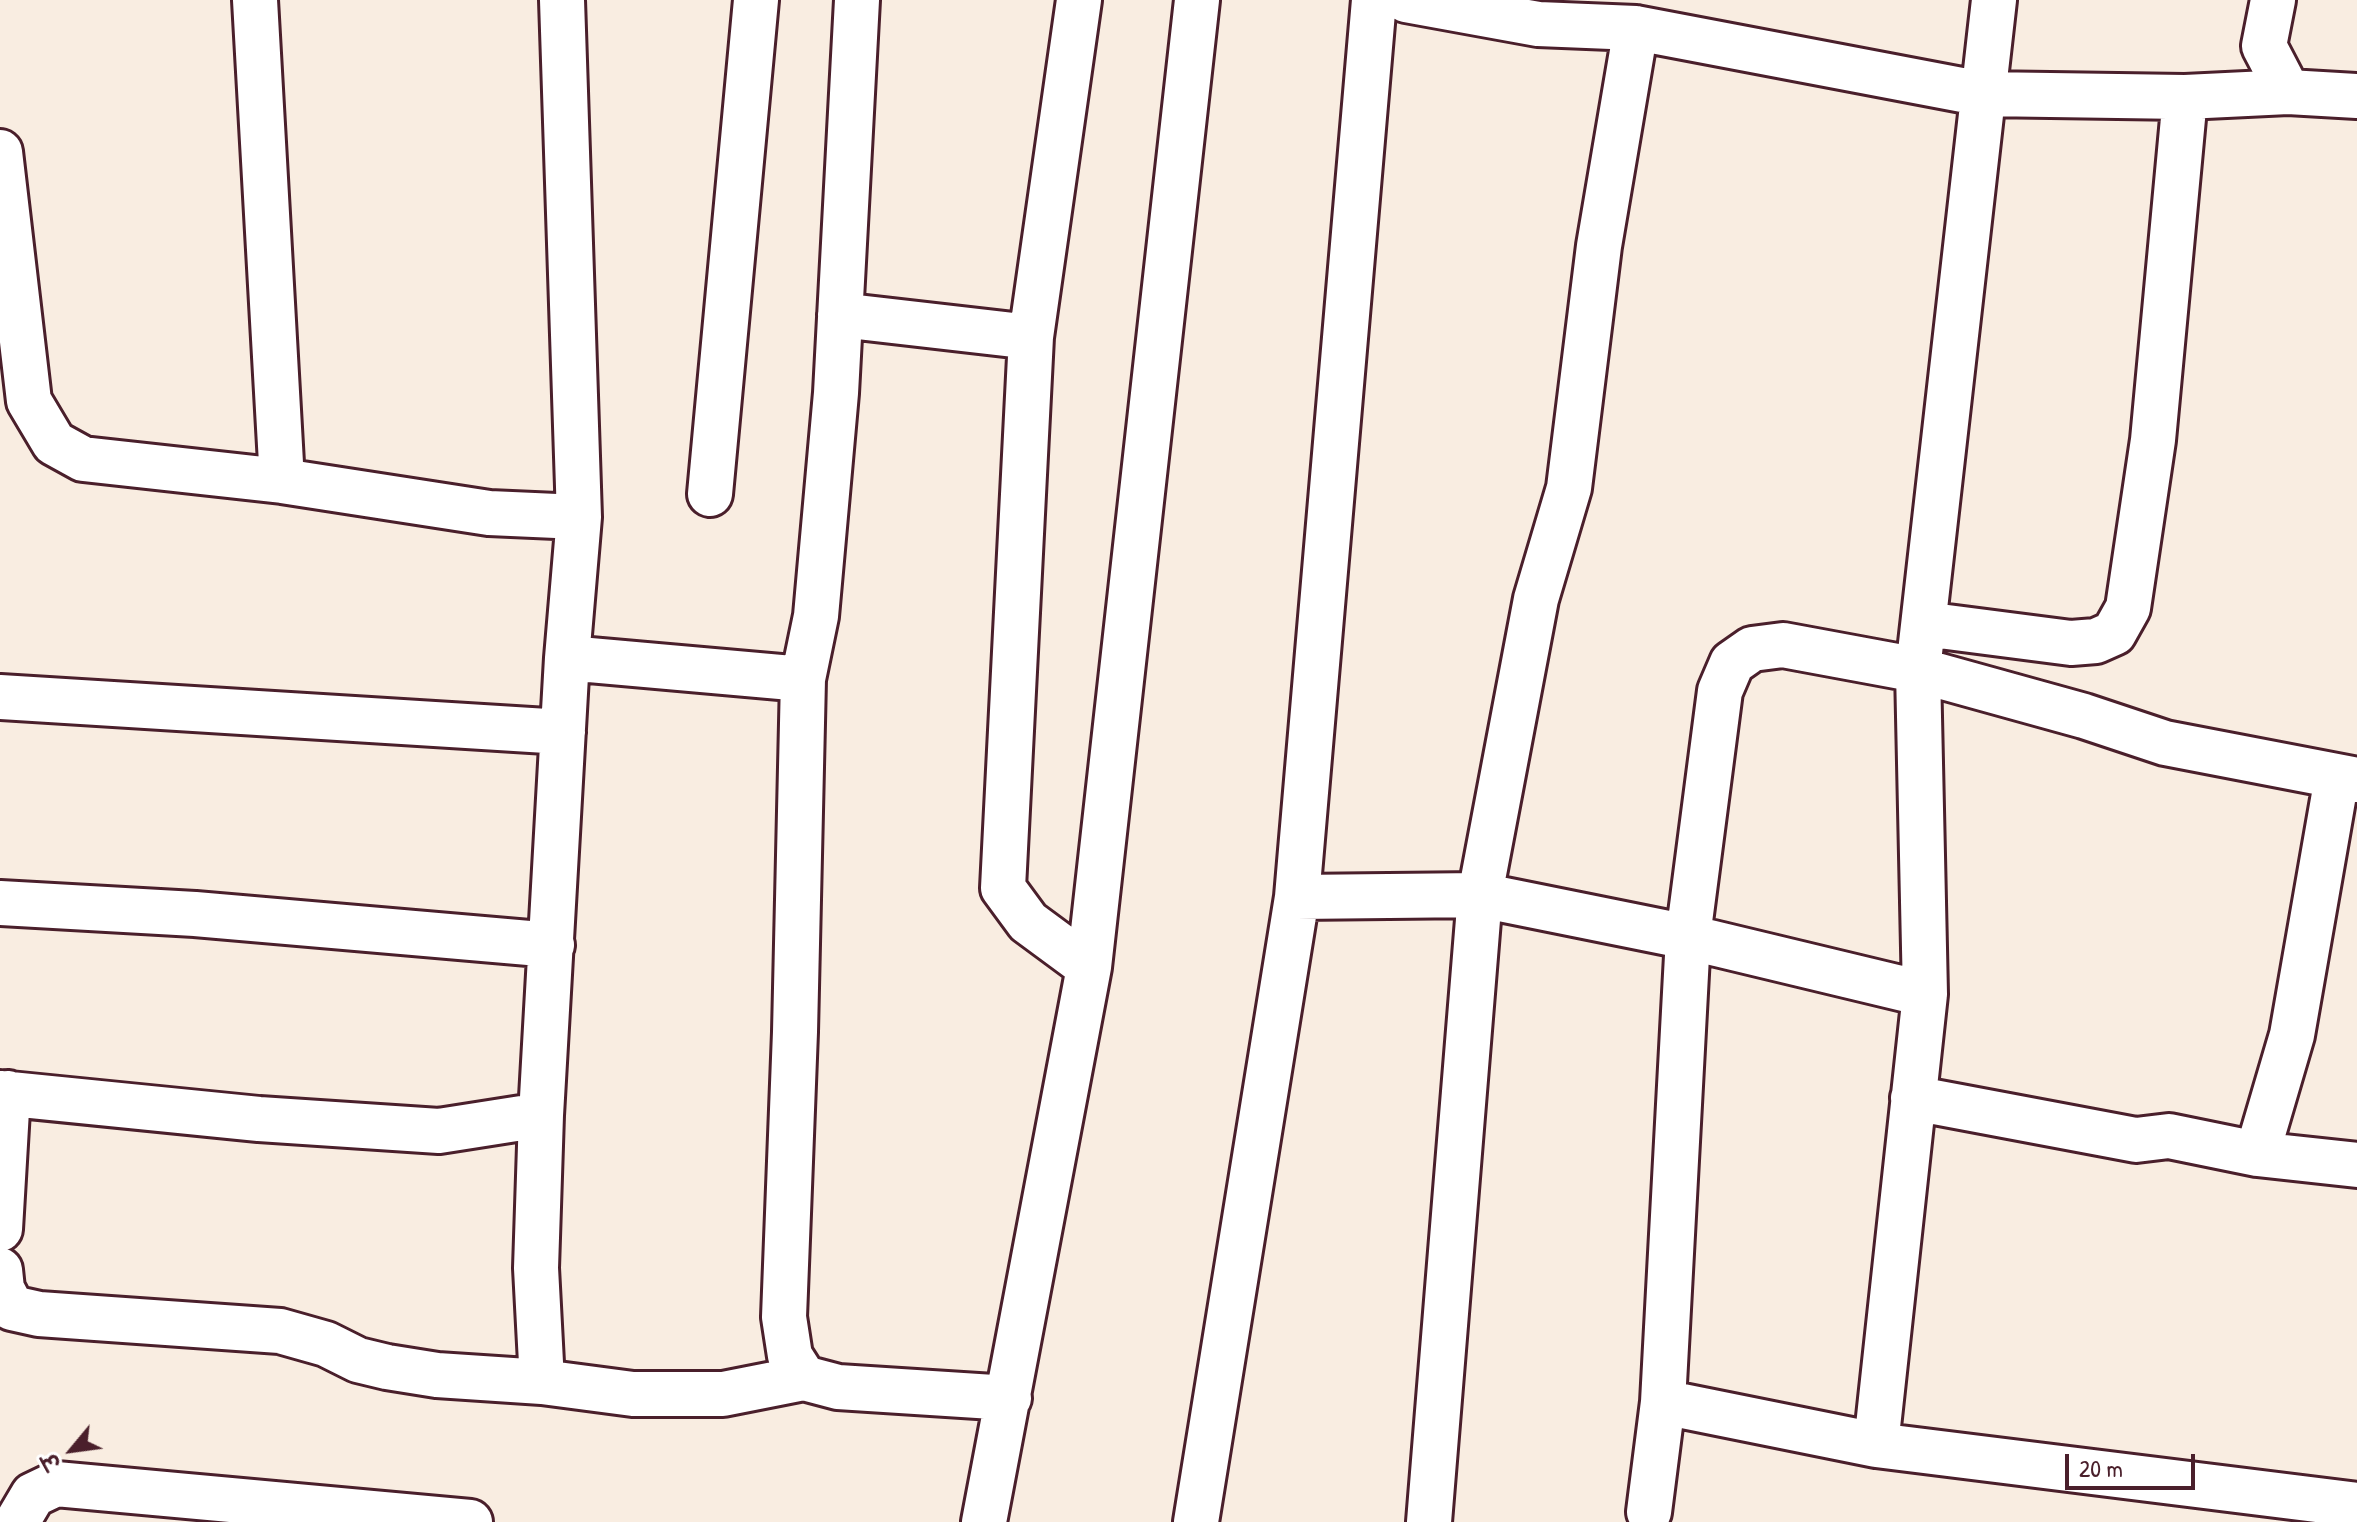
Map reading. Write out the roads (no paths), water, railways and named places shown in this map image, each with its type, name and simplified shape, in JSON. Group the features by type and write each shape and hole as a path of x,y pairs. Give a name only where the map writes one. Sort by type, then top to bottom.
{"street":[{"path":"255,0 282,481"},
{"path":"542,1382 536,1268 541,1115 567,658 579,517 562,0"},
{"path":"710,494 756,0"},
{"path":"804,1378 790,1356 784,1317 795,1032 803,679 816,616 836,393 857,0"},
{"path":"1079,0 1031,337 1003,888 1028,922 1089,967"},
{"path":"984,1522 1089,967 1197,0"},
{"path":"1196,1522 1297,897 1374,0"},
{"path":"1406,0 1539,12 1983,94 2185,97 2288,92 2357,96"},
{"path":"1876,1445 1925,994 1918,670 1994,0"},
{"path":"2273,0 2264,46 2288,92"},
{"path":"1429,1522 1480,895 1536,599 1569,488 1599,246 1636,28"},
{"path":"1924,624 2071,643 2096,641 2114,633 2128,608 2153,440 2185,97"},
{"path":"0,152 29,401 54,443 83,459 282,481 489,513 579,517"},
{"path":"840,315 1031,337"},
{"path":"1649,1512 1663,1402 1688,937 1720,691 1732,663 1752,649 1783,645 1918,670 2084,716 2165,743 2347,778 2292,1035 2257,1154"},
{"path":"567,658 803,679"},
{"path":"0,697 563,732"},
{"path":"1297,897 1480,895 1688,937 1925,994"},
{"path":"0,903 195,914 552,945"},
{"path":"0,1229 4,1093 259,1119 439,1131 541,1115"},
{"path":"1913,1098 2136,1140 2169,1136 2257,1154 2357,1165"},
{"path":"0,1270 2,1289 12,1308 39,1314 280,1331 326,1344 358,1360 437,1375 542,1382 633,1394 723,1394 804,1378 838,1387 1009,1398"},
{"path":"1663,1402 1876,1445 2357,1505"},
{"path":"17,1522 33,1495 56,1484 470,1522"}]}
